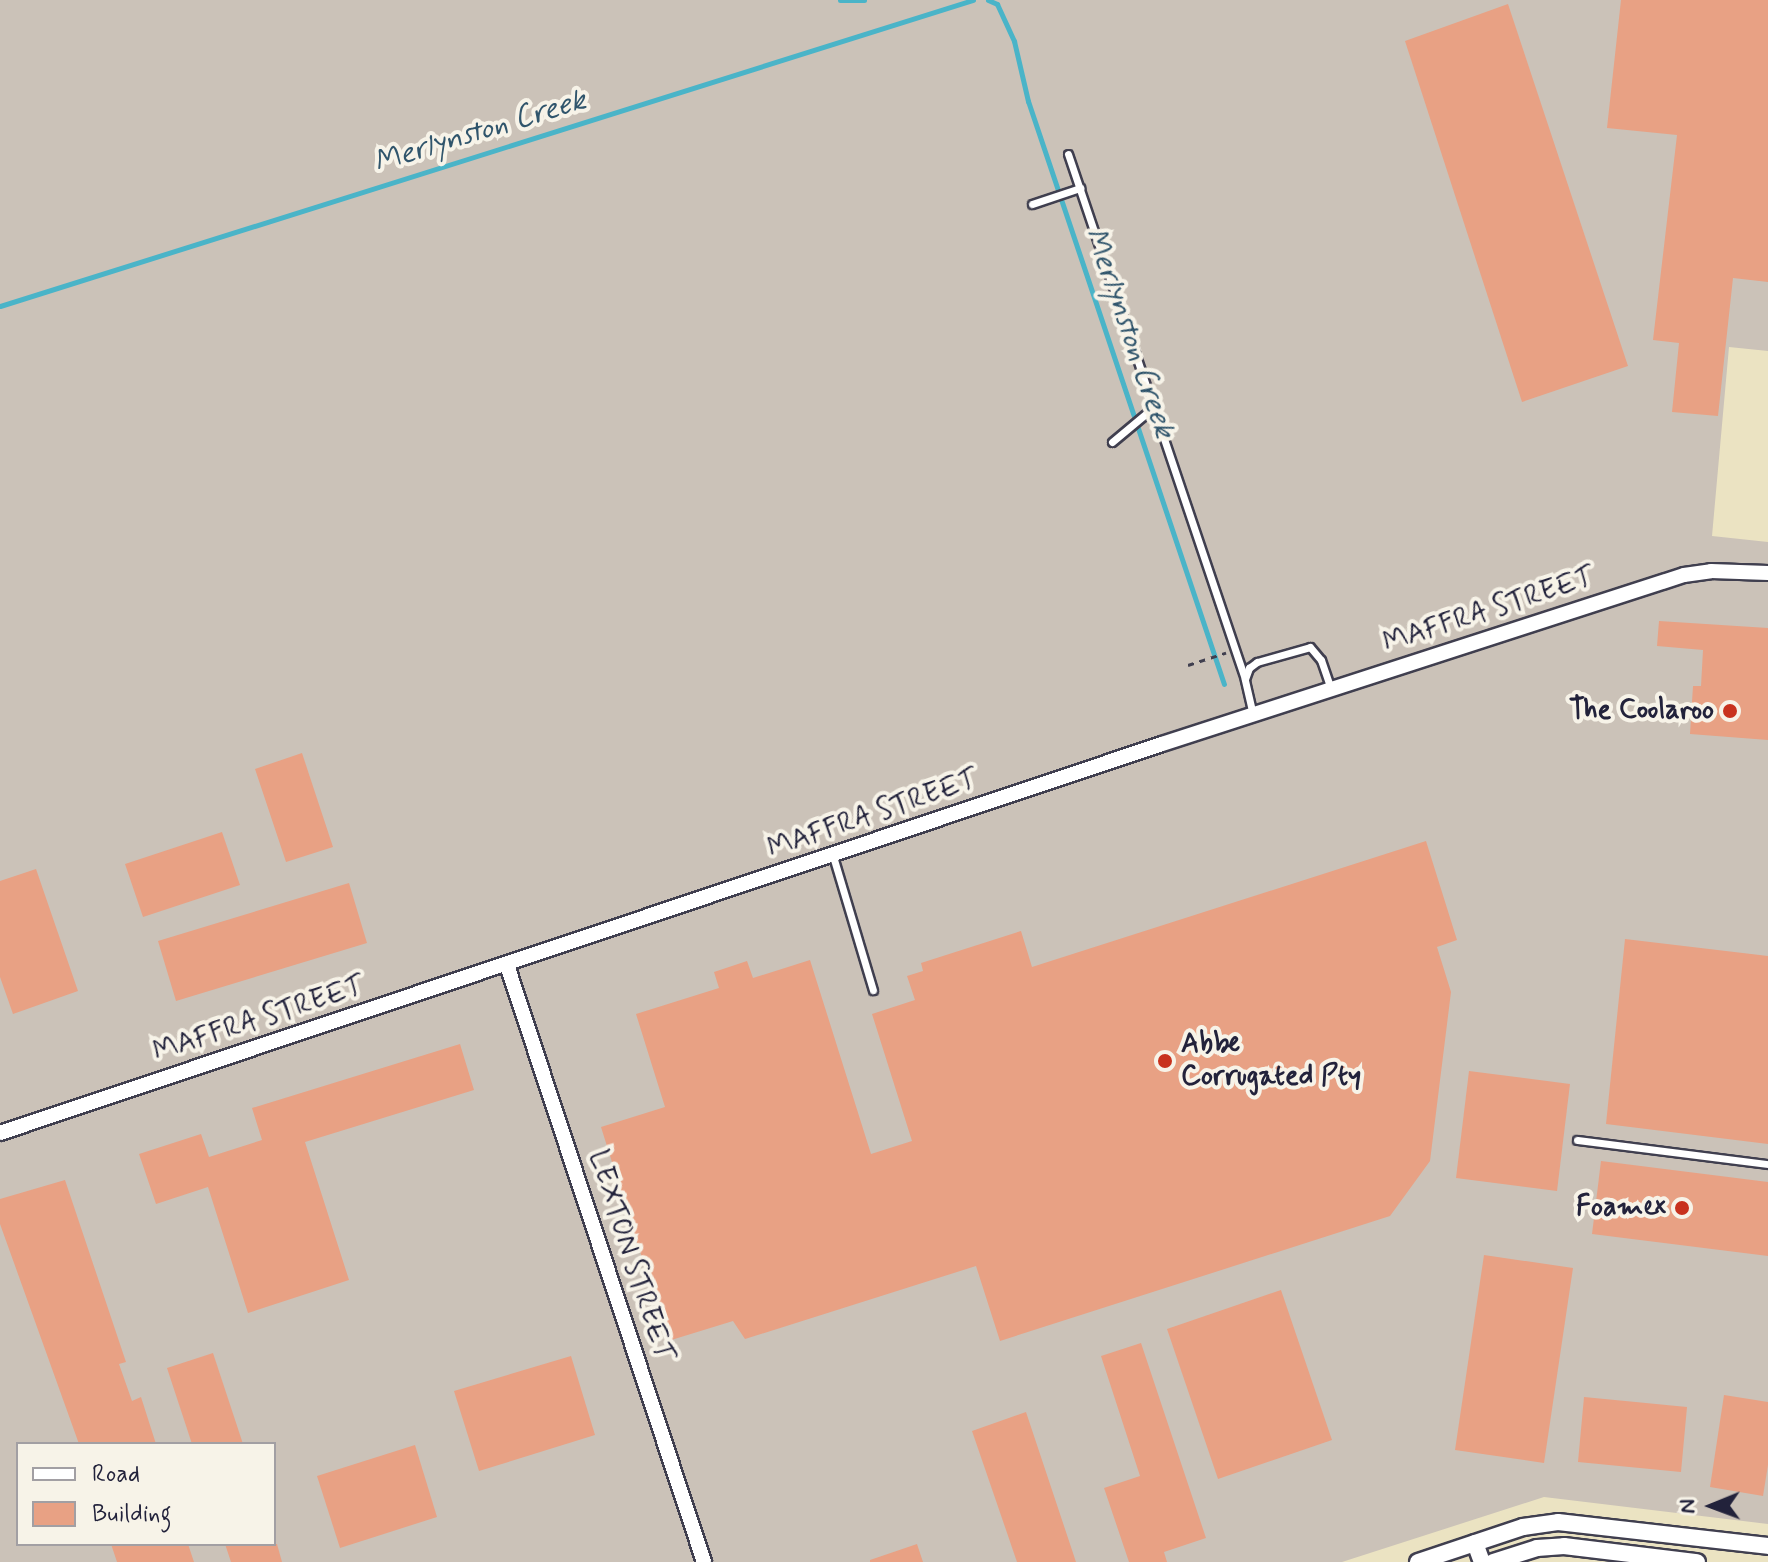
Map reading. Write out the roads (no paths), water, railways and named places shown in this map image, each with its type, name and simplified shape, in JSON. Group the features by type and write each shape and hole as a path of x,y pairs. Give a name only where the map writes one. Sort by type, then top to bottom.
{"street":[{"name":"MAFFRA STREET","path":"0,1133 1253,715 1684,575 1731,570 1768,573"},
{"name":"LEXTON STREET","path":"507,965 704,1562"},
{"path":"1418,1562 1523,1527 1558,1522 1768,1546"},
{"path":"1475,1543 1482,1562"},
{"path":"1493,1562 1537,1548 1564,1546 1697,1562"}],"lane":[{"path":"1068,154 1245,679 1253,715"},
{"path":"1032,204 1080,188"},
{"path":"1112,442 1154,407"},
{"path":"1245,679 1249,668 1257,662 1310,647 1321,660 1331,690"},
{"path":"833,856 873,990"},
{"path":"1577,1140 1768,1164"}],"waterway":[{"path":"840,0 864,0"},
{"name":"Merlynston Creek","path":"0,306 973,0"},
{"name":"Merlynston Creek","path":"988,0 997,4 1014,41 1028,101 1224,684"}],"place":[{"name":"The Coolaroo","path":"1730,711"},
{"name":"Abbe Corrugated Pty","path":"1165,1061"},
{"name":"Foamex","path":"1682,1208"}]}
